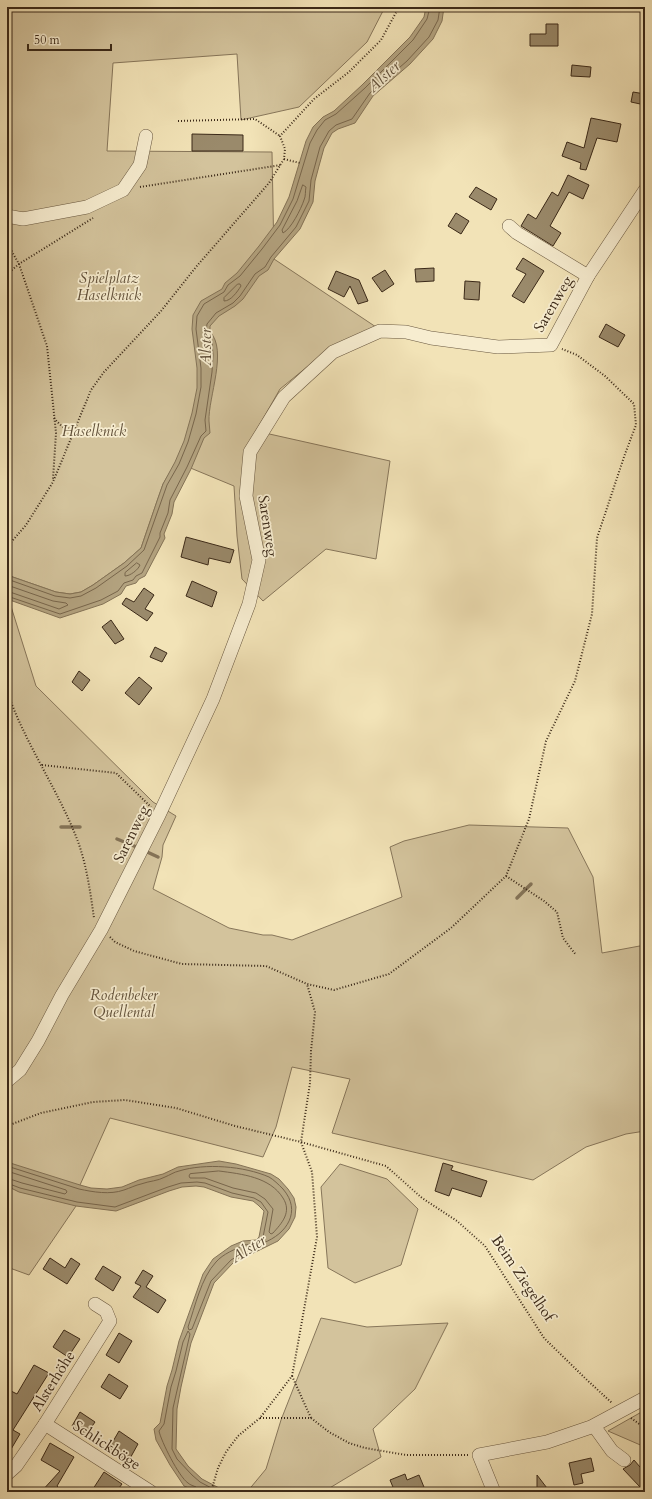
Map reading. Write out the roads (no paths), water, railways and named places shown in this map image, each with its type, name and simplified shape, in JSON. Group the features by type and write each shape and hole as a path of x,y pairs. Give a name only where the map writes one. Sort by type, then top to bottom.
{"street":[{"path":"7,216 23,219 87,207 123,190 140,165 146,136"},
{"name":"Sarenweg","path":"7,1081 20,1070 38,1041 62,995 101,930 159,814 213,700 249,604 259,560 246,496 250,452 284,397 333,352 380,331 406,332 431,338 498,347 551,345 588,276 645,190"},
{"path":"509,226 517,233 588,276"},
{"name":"Alsterhöhe","path":"7,1474 16,1466 45,1424 110,1321 106,1311 95,1304"},
{"path":"494,1492 479,1455 547,1442 594,1426 645,1398"},
{"name":"Schlickböge","path":"45,1424 152,1492"},
{"path":"594,1426 612,1451 624,1460"}],"water":[{"name":"Alster","path":"426,7 444,7 442,21 433,39 410,64 373,96 355,123 338,129 332,133 324,148 319,166 315,181 313,202 300,229 274,259 268,270 259,276 243,299 219,316 210,326 210,332 215,340 217,350 217,362 209,411 210,433 204,438 191,469 174,502 172,514 164,534 165,538 145,576 139,579 136,583 126,586 121,594 103,604 60,618 7,599 7,575 56,592 70,594 81,592 124,563 141,548 163,484 184,441 192,413 197,388 197,368 192,329 193,315 201,301 222,289 225,283 237,273 277,222 289,197 306,141 313,127 323,117 334,111 410,37 424,17"},
{"name":"Alster","path":"219,1161 236,1164 271,1174 279,1179 288,1189 294,1198 296,1207 295,1217 289,1229 278,1241 233,1263 214,1283 191,1343 177,1409 176,1449 188,1466 202,1479 221,1489 232,1489 239,1492 198,1492 184,1486 156,1440 154,1429 160,1423 167,1386 179,1341 203,1274 213,1259 231,1246 243,1241 256,1240 259,1237 264,1211 253,1201 231,1197 204,1187 196,1186 182,1187 169,1191 116,1211 76,1206 19,1192 7,1186 7,1162 91,1188 107,1189 122,1187 139,1180 163,1174 178,1167"}],"waterway":[{"path":"61,827 80,827"},
{"path":"117,839 139,848"},
{"path":"145,851 158,857"},
{"path":"517,898 531,884"}],"park label":[{"name":"Spielplatz Haselknick","path":"109,286"},
{"name":"Haselknick","path":"94,431"},
{"name":"Rodenbeker Quellental","path":"124,1004"}]}
